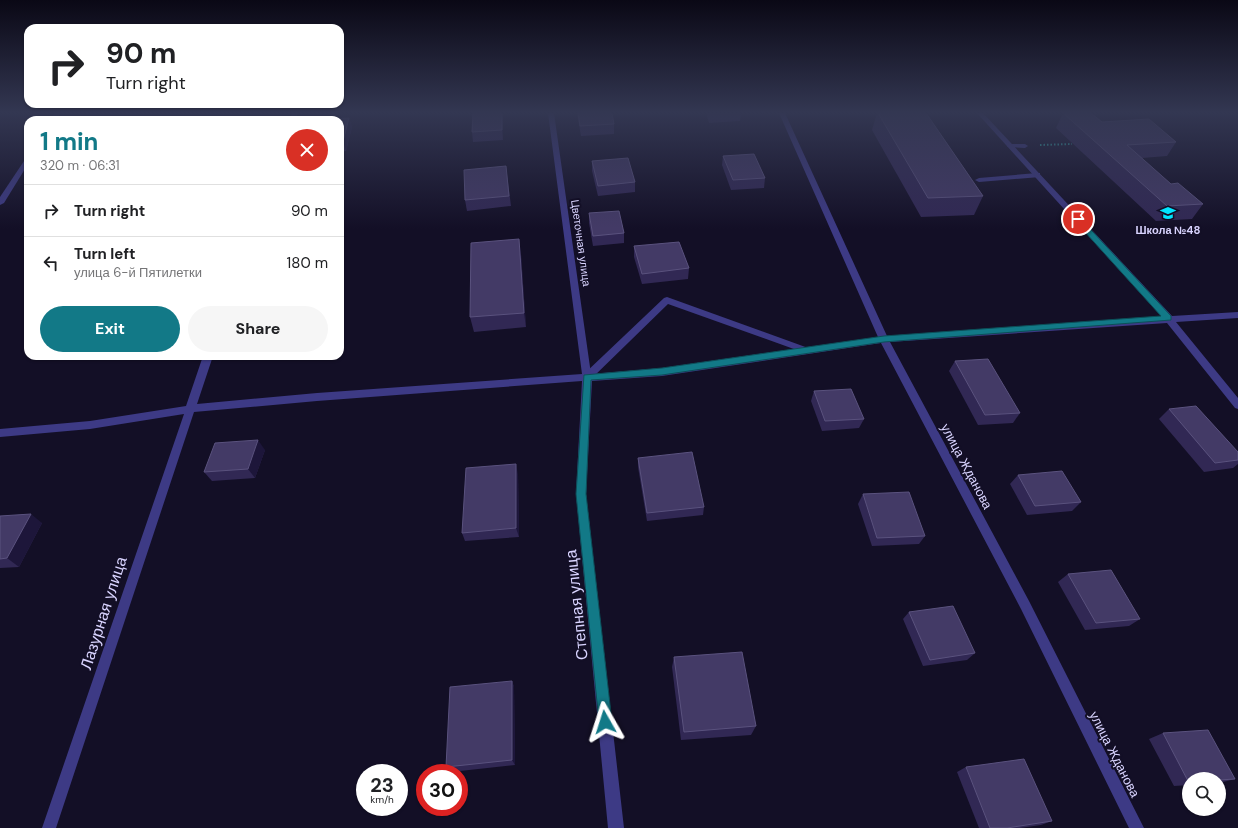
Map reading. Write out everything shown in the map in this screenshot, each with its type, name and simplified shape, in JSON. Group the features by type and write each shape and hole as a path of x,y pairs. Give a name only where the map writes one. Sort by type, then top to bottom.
{"street":[{"name":"Цветочная улица","path":"556,152 587,377"},
{"name":"улица Жданова","path":"799,152 884,339 1025,605 1137,828"},
{"path":"1015,152 1168,318 1238,405"},
{"path":"0,203 24,165"},
{"path":"979,180 1037,176"},
{"path":"587,377 667,300 808,351"},
{"path":"0,433 90,425 189,409 317,397 662,372 884,339 1168,318 1238,315"},
{"path":"189,409 207,360"},
{"name":"Степная улица","path":"587,377 581,494 616,828"},
{"name":"Лазурная улица","path":"49,828 189,409"}],"building":[{"path":"901,152 953,152 983,196 928,198"},
{"path":"1106,152 1134,152 1171,184 1178,183 1203,204 1167,206"},
{"path":"754,154 765,178 733,180 723,156"},
{"path":"628,158 635,182 598,186 592,161"},
{"path":"506,166 509,196 465,200 464,170"},
{"path":"619,211 624,233 593,236 589,213"},
{"path":"519,239 524,313 470,317 471,243"},
{"path":"679,242 689,268 642,274 634,246"},
{"path":"988,359 1020,413 985,415 955,361"},
{"path":"851,389 864,419 825,421 814,391"},
{"path":"1196,406 1238,452 1238,460 1215,463 1169,409"},
{"path":"258,440 248,469 204,472 215,443"},
{"path":"692,452 704,507 647,513 638,458"},
{"path":"516,464 516,528 462,533 466,468"},
{"path":"1062,471 1081,502 1035,506 1018,475"},
{"path":"909,492 925,536 877,538 863,494"},
{"path":"31,514 7,558 0,559 0,516"},
{"path":"1111,570 1140,619 1096,623 1068,574"},
{"path":"953,606 975,653 930,660 909,612"},
{"path":"742,652 756,726 684,732 674,657"},
{"path":"512,681 512,760 468,765 446,764 450,687"},
{"path":"1208,730 1235,779 1226,780 1226,772 1183,772 1163,733"},
{"path":"1024,759 1052,821 1007,828 990,828 966,767"}],"place":[{"name":"Школа №48","path":"1168,213"}],"route":[{"path":"605,722 581,494 587,377 662,372 884,339 955,335 1168,318 1078,219"}]}
